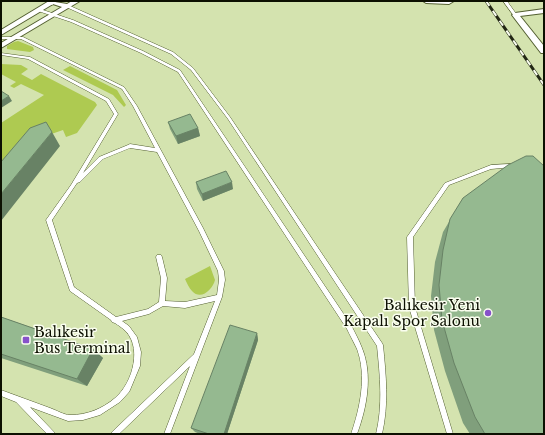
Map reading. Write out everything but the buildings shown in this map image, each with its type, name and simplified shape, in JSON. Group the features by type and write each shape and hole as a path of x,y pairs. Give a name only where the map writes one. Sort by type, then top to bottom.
{"street":[{"path":"1,33 51,1 67,6"},
{"path":"1,46 77,1"},
{"path":"426,1 451,1"},
{"path":"544,11 516,15 544,51"}],"lane":[{"path":"505,1 516,15"},
{"path":"67,6 172,53 192,69 229,118 380,346 383,401 379,434"},
{"path":"39,10 72,21 170,65 179,71 349,326 360,350 365,381 360,420 354,434"},
{"path":"1,38 22,38 123,88 135,106 220,271 222,280 218,297 167,434"},
{"path":"1,54 29,58 108,100 116,114 73,186 49,220 72,289 127,328 135,339 138,352 137,366 132,380 118,400 100,412 83,417 68,418 1,393"},
{"path":"73,186 101,158 130,146 158,150"},
{"path":"450,434 412,307 410,237 447,184 491,167 520,166"},
{"path":"159,257 164,278 162,303"},
{"path":"114,320 149,311 162,303 185,306 218,297"},
{"path":"114,434 197,355"},
{"path":"17,399 52,434"}],"green space":[{"path":"18,41 33,47 34,50 30,52 7,49 7,46"},
{"path":"1,64 21,65 28,69 21,74 32,80 41,74 95,102 97,105 77,133 66,137 63,130 37,139 1,182 1,123 44,95 21,84 14,88 10,86 16,82 1,74"},
{"path":"70,66 117,90 126,105 124,107 113,95 63,70"},
{"path":"210,266 215,280 212,287 206,293 199,295 195,294 185,279"}],"railway":[{"path":"486,1 544,85"}],"place":[{"name":"Balıkesir Yeni Kapalı Spor Salonu","path":"488,313"},
{"name":"Balıkesir Bus Terminal","path":"26,340"}]}
